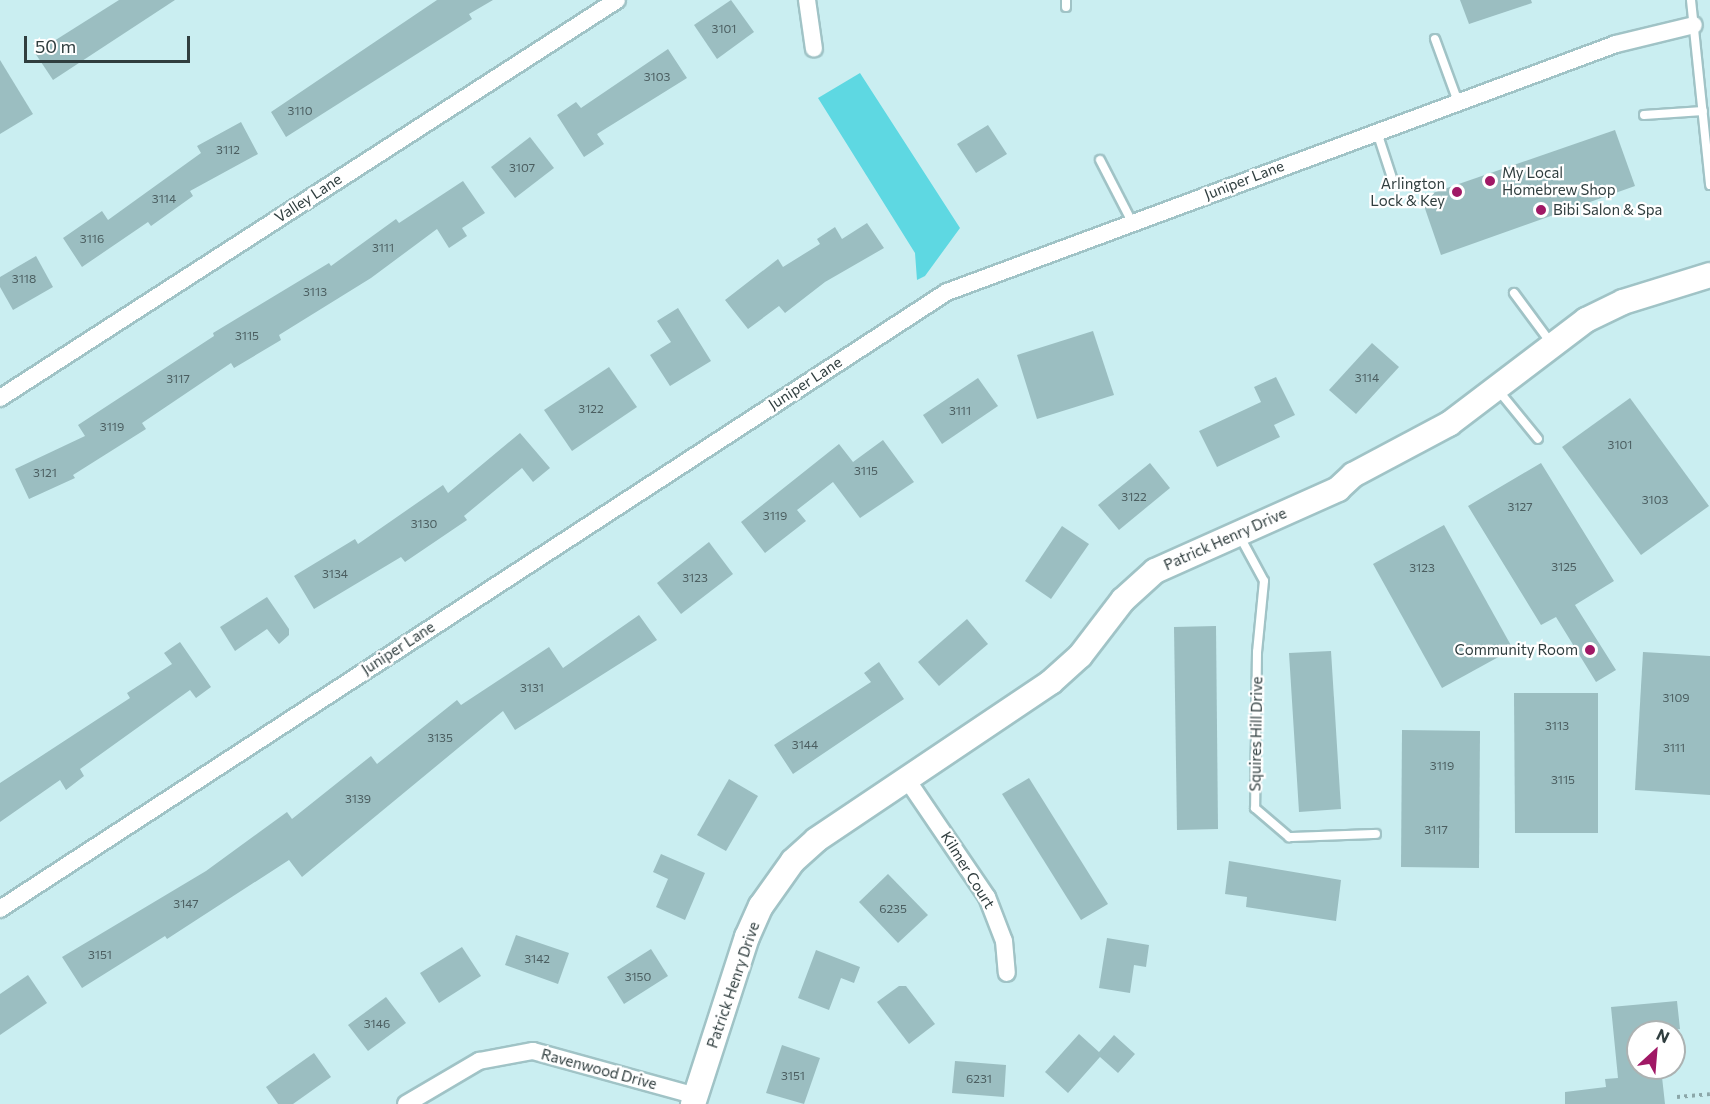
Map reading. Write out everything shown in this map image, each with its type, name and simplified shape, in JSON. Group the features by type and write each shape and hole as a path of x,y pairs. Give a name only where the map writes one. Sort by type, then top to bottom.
{"street":[{"name":"Valley Lane","path":"0,398 617,0"},
{"path":"807,0 814,49"},
{"name":"Juniper Lane","path":"0,909 947,291 1616,44 1694,25"},
{"name":"Patrick Henry Drive","path":"694,1100 747,936 774,886 816,840 1051,682 1080,656 1124,600 1155,571 1176,558 1238,535 1338,489 1353,475 1449,424 1497,390 1586,320 1623,302 1710,275"},
{"name":"Kilmer Court","path":"906,778 987,897 1004,941 1007,973"},
{"name":"Ravenwood Drive","path":"405,1104 479,1061 510,1052 533,1051 694,1100"}],"lane":[{"path":"1691,0 1710,185"},
{"path":"1435,39 1458,102"},
{"path":"1644,115 1703,111"},
{"path":"1377,131 1394,181"},
{"path":"1100,160 1132,222"},
{"path":"1514,293 1552,345"},
{"path":"1497,390 1538,439"},
{"name":"Squires Hill Drive","path":"1238,535 1264,581 1257,652 1255,808 1289,837 1376,834"}],"path":[{"path":"1677,1097 1710,1094"}],"shaded area":[{"path":"860,73 960,228 925,276 917,280 915,253 818,98"}],"building":[{"path":"119,0 175,0 53,80 35,53"},
{"path":"437,0 493,0 469,14 472,19 286,137 271,112"},
{"path":"731,0 754,32 717,59 694,25"},
{"path":"1460,0 1531,0 1532,3 1469,24"},
{"path":"668,49 687,78 597,134 604,144 584,157 557,115 576,102 581,108"},
{"path":"0,60 33,114 0,134"},
{"path":"241,122 258,154 190,191 193,196 151,226 148,222 82,267 63,238 102,211 108,220 201,153 197,146"},
{"path":"988,125 1007,154 976,173 957,144"},
{"path":"1615,130 1635,186 1441,255 1421,197"},
{"path":"530,137 554,168 515,198 491,167"},
{"path":"463,181 485,213 462,228 467,236 449,248 437,229 371,278 279,335 281,340 234,368 231,363 142,423 146,429 73,475 75,478 29,499 15,469 85,436 78,425 214,336 213,333 329,263 331,266 396,219 399,223"},
{"path":"867,223 884,248 825,282 785,313 779,306 748,329 725,300 778,259 783,267 820,244 817,239 835,227 842,239"},
{"path":"36,256 53,287 13,310 0,287 0,277"},
{"path":"678,308 711,361 670,386 650,355 671,342 657,321"},
{"path":"1093,331 1114,395 1037,419 1017,355"},
{"path":"1372,343 1399,367 1356,414 1329,390"},
{"path":"609,367 637,407 572,451 544,410"},
{"path":"1276,377 1295,415 1274,425 1280,437 1217,467 1199,431 1261,402 1254,387"},
{"path":"978,378 998,406 942,444 923,415"},
{"path":"1630,398 1709,506 1641,555 1562,447"},
{"path":"520,433 550,468 533,482 522,468 464,516 467,520 405,562 401,557 314,609 294,576 355,539 358,544 443,485 448,493"},
{"path":"883,440 914,482 860,518 833,482 797,510 806,521 765,553 741,522 839,444 853,462"},
{"path":"1150,463 1170,488 1119,530 1098,505"},
{"path":"1541,463 1614,581 1575,605 1616,670 1596,682 1556,617 1541,625 1468,506"},
{"path":"1444,525 1513,649 1442,688 1373,564"},
{"path":"1062,526 1089,544 1051,599 1025,581"},
{"path":"709,542 733,574 681,614 657,583"},
{"path":"267,597 289,629 289,635 279,644 267,629 235,651 220,627"},
{"path":"639,615 657,640 515,730 503,711 302,877 289,860 167,939 165,936 82,988 62,957 206,871 287,812 292,819 371,756 377,764 457,700 461,705 549,647 563,668"},
{"path":"967,619 988,644 939,686 918,662"},
{"path":"1216,626 1218,829 1177,830 1174,627"},
{"path":"180,642 211,687 196,698 190,690 80,769 84,776 66,790 60,780 0,822 0,783 130,698 127,693 172,664 164,653"},
{"path":"1331,651 1341,809 1299,812 1289,653"},
{"path":"1643,652 1710,656 1710,795 1635,790"},
{"path":"879,662 904,699 793,774 774,745 871,682 864,673"},
{"path":"1514,693 1598,693 1598,833 1515,833"},
{"path":"1402,730 1480,731 1479,868 1401,867"},
{"path":"1029,778 1108,904 1081,920 1002,794"},
{"path":"729,779 758,796 726,851 697,835"},
{"path":"661,854 705,873 685,920 656,907 668,879 653,872"},
{"path":"1229,861 1341,880 1336,921 1246,907 1247,897 1225,894"},
{"path":"888,874 928,915 898,943 859,902"},
{"path":"516,935 569,953 558,984 505,965"},
{"path":"1107,938 1149,945 1146,967 1134,965 1130,993 1099,988"},
{"path":"462,947 481,976 439,1003 420,973"},
{"path":"651,949 668,976 624,1004 607,977"},
{"path":"816,950 860,967 854,983 841,978 829,1010 798,998"},
{"path":"28,975 47,1003 0,1035 0,994"},
{"path":"899,986 906,986 935,1024 909,1044 877,1002"},
{"path":"386,997 406,1023 368,1051 348,1025"},
{"path":"1677,1001 1679,1020 1626,1020 1626,1080 1662,1080 1665,1104 1565,1104 1565,1092 1606,1087 1605,1079 1618,1078 1611,1007"},
{"path":"1079,1034 1099,1052 1114,1035 1135,1054 1118,1073 1100,1057 1068,1093 1045,1072"},
{"path":"782,1045 820,1058 804,1104 766,1093"},
{"path":"314,1053 331,1077 293,1104 278,1104 266,1087"},
{"path":"955,1061 1006,1065 1004,1097 952,1093"}],"place":[{"name":"My Local Homebrew Shop","path":"1490,181"},
{"name":"Arlington Lock & Key","path":"1457,192"},
{"name":"Bibi Salon & Spa","path":"1541,210"},
{"name":"Community Room","path":"1590,650"}]}
